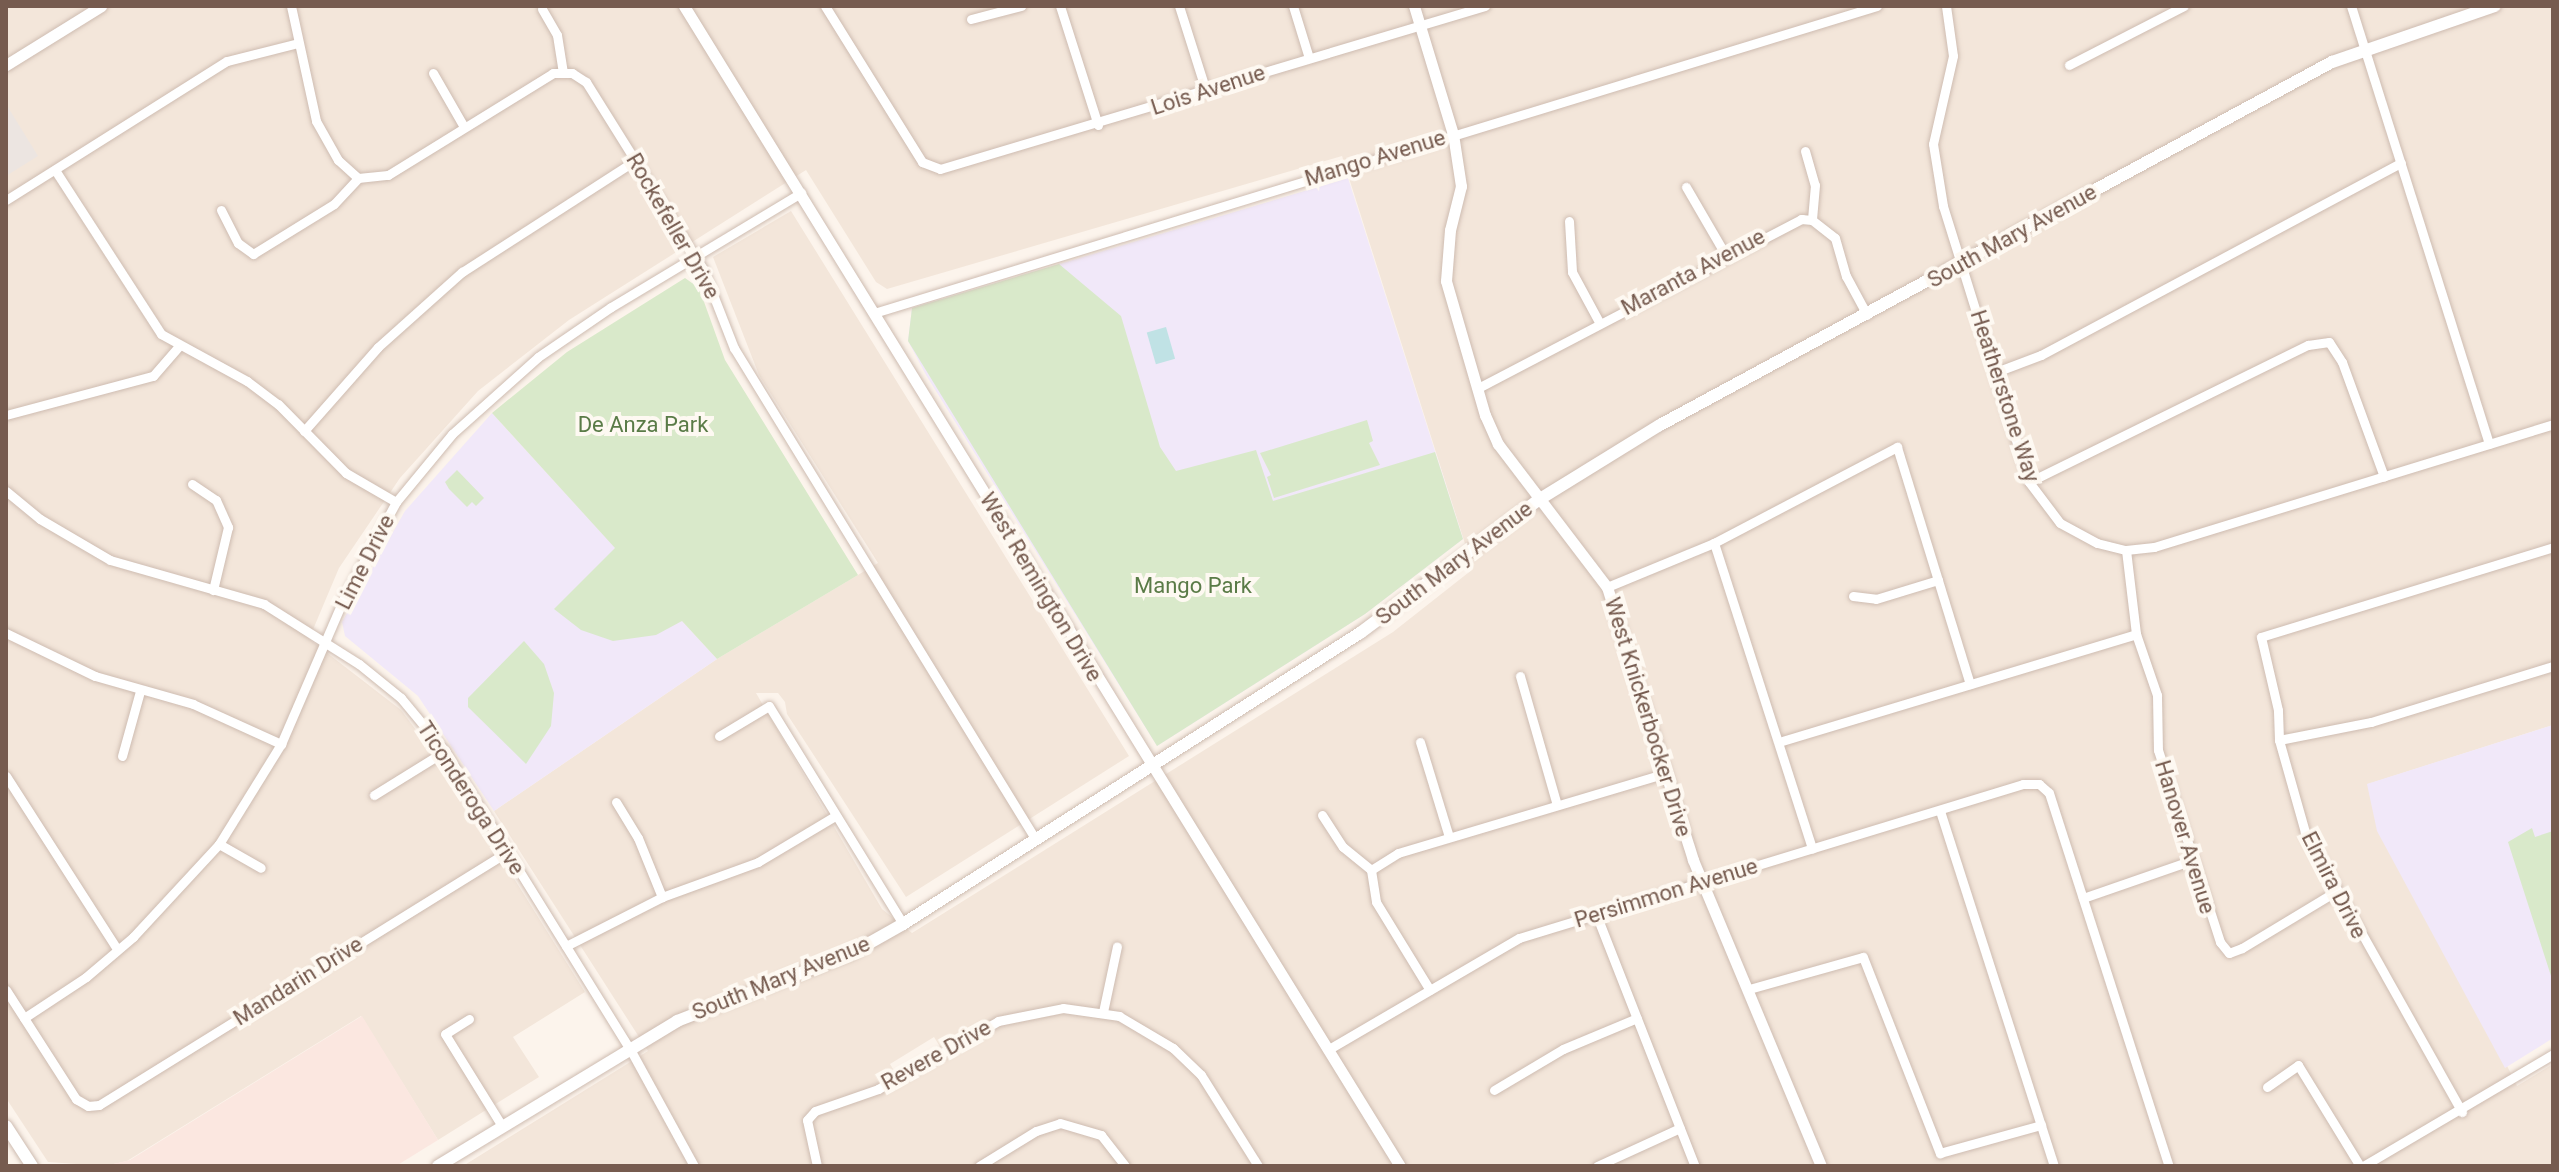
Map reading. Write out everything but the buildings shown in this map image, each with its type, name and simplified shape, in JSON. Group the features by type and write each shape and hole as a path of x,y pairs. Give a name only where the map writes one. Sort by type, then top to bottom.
{"main road":[{"name":"South Mary Avenue","path":"438,1166 677,1021 850,954 903,924 1360,633 1540,499 1660,425 2365,48 2495,6"},
{"path":"6,1126 32,1166"}],"street":[{"path":"6,65 101,6"},
{"path":"291,6 316,121 338,160 358,178"},
{"name":"West Remington Drive","path":"684,6 1151,768 1400,1166"},
{"name":"Lois Avenue","path":"825,6 930,168 1098,125 1485,6"},
{"path":"971,19 1021,6"},
{"path":"1060,6 1098,125"},
{"path":"1179,6 1206,91"},
{"path":"1293,6 1309,58"},
{"name":"West Knickerbocker Drive","path":"1414,6 1453,134 1461,186 1450,230 1446,281 1478,388 1498,444 1607,587 1703,880 1821,1166"},
{"name":"Mango Avenue","path":"874,313 1877,6"},
{"name":"Heatherstone Way","path":"1946,6 1953,56 1933,144 1943,206 1963,262 2029,482 2060,523 2097,543 2126,550"},
{"path":"2069,65 2184,6"},
{"path":"2351,6 2489,444"},
{"path":"221,210 238,243 253,254 334,204 358,178 388,175 542,78 563,72 557,35 542,9"},
{"path":"6,200 227,61 298,43"},
{"name":"Rockefeller Drive","path":"563,72 586,82 636,160 695,257 734,348 1036,840"},
{"path":"433,73 464,127"},
{"path":"1805,151 1815,185 1812,220 1835,238 1846,276 1867,315"},
{"path":"304,431 378,347 462,272 636,160"},
{"path":"1996,372 2041,355 2401,163"},
{"path":"55,170 147,316 178,347 247,381 346,473 396,502"},
{"path":"1686,187 1725,254"},
{"name":"Lime Drive","path":"24,1018 117,949 170,901 219,844 281,744 325,642 396,502 483,402 599,315 801,193"},
{"name":"Maranta Avenue","path":"1478,388 1725,254 1787,223 1812,220"},
{"path":"1569,221 1572,272 1599,322"},
{"path":"2029,482 2308,345 2329,342 2342,362 2384,477"},
{"path":"6,415 153,376 178,347"},
{"path":"2126,550 2154,547 2553,424"},
{"path":"1607,587 1714,543 1897,447 1970,684"},
{"path":"192,484 216,500 228,527 213,590"},
{"name":"Ticonderoga Drive","path":"6,491 85,548 134,569 264,604 325,642 401,698 445,751 630,1049 694,1166"},
{"path":"1714,543 1812,849"},
{"name":"Elmira Drive","path":"2462,1112 2335,892 2305,832 2279,740 2278,710 2261,637 2553,547"},
{"name":"Hanover Avenue","path":"2126,550 2136,634 2157,695 2158,750 2190,861 2229,953 2335,892"},
{"path":"1853,596 1876,599 1938,580"},
{"path":"6,633 84,671 140,691 193,704 281,744"},
{"path":"1779,742 2136,634"},
{"path":"2279,740 2371,722 2553,666"},
{"path":"1520,676 1557,805"},
{"path":"122,756 140,691"},
{"path":"719,736 769,706 903,924"},
{"path":"1420,742 1449,837"},
{"path":"374,795 445,751"},
{"path":"1371,870 1398,853 1666,773"},
{"path":"6,776 117,949"},
{"name":"Persimmon Avenue","path":"1329,1049 1519,938 2023,784 2039,784 2049,793 2083,898"},
{"path":"616,802 638,838 662,897"},
{"path":"1940,811 2054,1166"},
{"path":"1322,815 1343,847 1371,870 1376,902 1430,990"},
{"path":"566,946 662,897 758,862 835,816"},
{"path":"219,844 261,868"},
{"name":"Mandarin Drive","path":"24,1018 76,1099 88,1106 99,1105 507,852"},
{"path":"2169,1166 2083,898 2190,861"},
{"path":"1596,914 1695,1166"},
{"path":"1103,1012 1117,946"},
{"path":"1749,989 1863,957 1940,1153 2041,1125"},
{"path":"6,990 24,1018"},
{"name":"Revere Drive","path":"817,1166 807,1120 815,1111 878,1089 977,1030 1041,1010 1103,1012 1145,1029 1187,1060 1258,1166"},
{"path":"1494,1090 1563,1049 1637,1018"},
{"path":"469,1019 445,1034 502,1126"},
{"path":"2267,1087 2298,1065 2361,1166 2462,1112 2553,1054"},
{"path":"979,1166 1036,1131 1060,1123 1101,1135 1125,1166"},
{"path":"1597,1166 1680,1128"}],"shaded area":[{"path":"6,6 2553,6 2553,725 2368,784 2517,1086 2553,1064 2553,1166 463,1166 648,1051 494,811 717,659 878,563 759,375 713,257 791,211 1129,756 906,897 787,714 785,702 778,693 756,693 882,909 912,933 1393,632 1473,569 1342,156 887,289 876,282 806,170 569,320 478,391 400,478 339,568 309,639 401,710 446,770 585,992 513,1037 539,1077 438,1140 361,1016 127,1161 105,1166 48,1162 6,1098","holes":["934,1037 947,1058 903,1086 890,1064"]},
{"path":"6,104 38,156 6,176"},
{"name":"Mango Park","path":"1348,178 1463,539 1365,614 1157,746 926,375 908,341 912,308"},
{"path":"492,413 717,659 494,811 418,696 345,636 342,622 405,511"},
{"path":"2553,725 2553,1038 2505,1068 2377,831 2367,784"},
{"path":"362,1016 438,1140 396,1166 105,1166 130,1160"}],"green space":[{"name":"Mango Park","path":"1059,264 1121,316 1160,447 1176,471 1256,450 1273,501 1435,452 1463,539 1365,614 1157,746 908,341 912,308"},
{"name":"De Anza Park","path":"685,278 699,288 725,360 858,575 717,659 682,621 656,635 613,641 581,630 554,609 615,548 492,413 567,352"},
{"path":"1367,420 1373,441 1369,443 1380,465 1274,498 1267,477 1271,475 1260,453"},
{"path":"457,470 484,498 476,506 472,502 467,507 445,482"},
{"path":"524,641 544,664 554,693 551,726 526,764 468,707 468,698"},
{"path":"2532,828 2535,837 2553,831 2552,979 2508,842"}],"water":[{"path":"1166,327 1175,359 1156,364 1147,333"}]}
